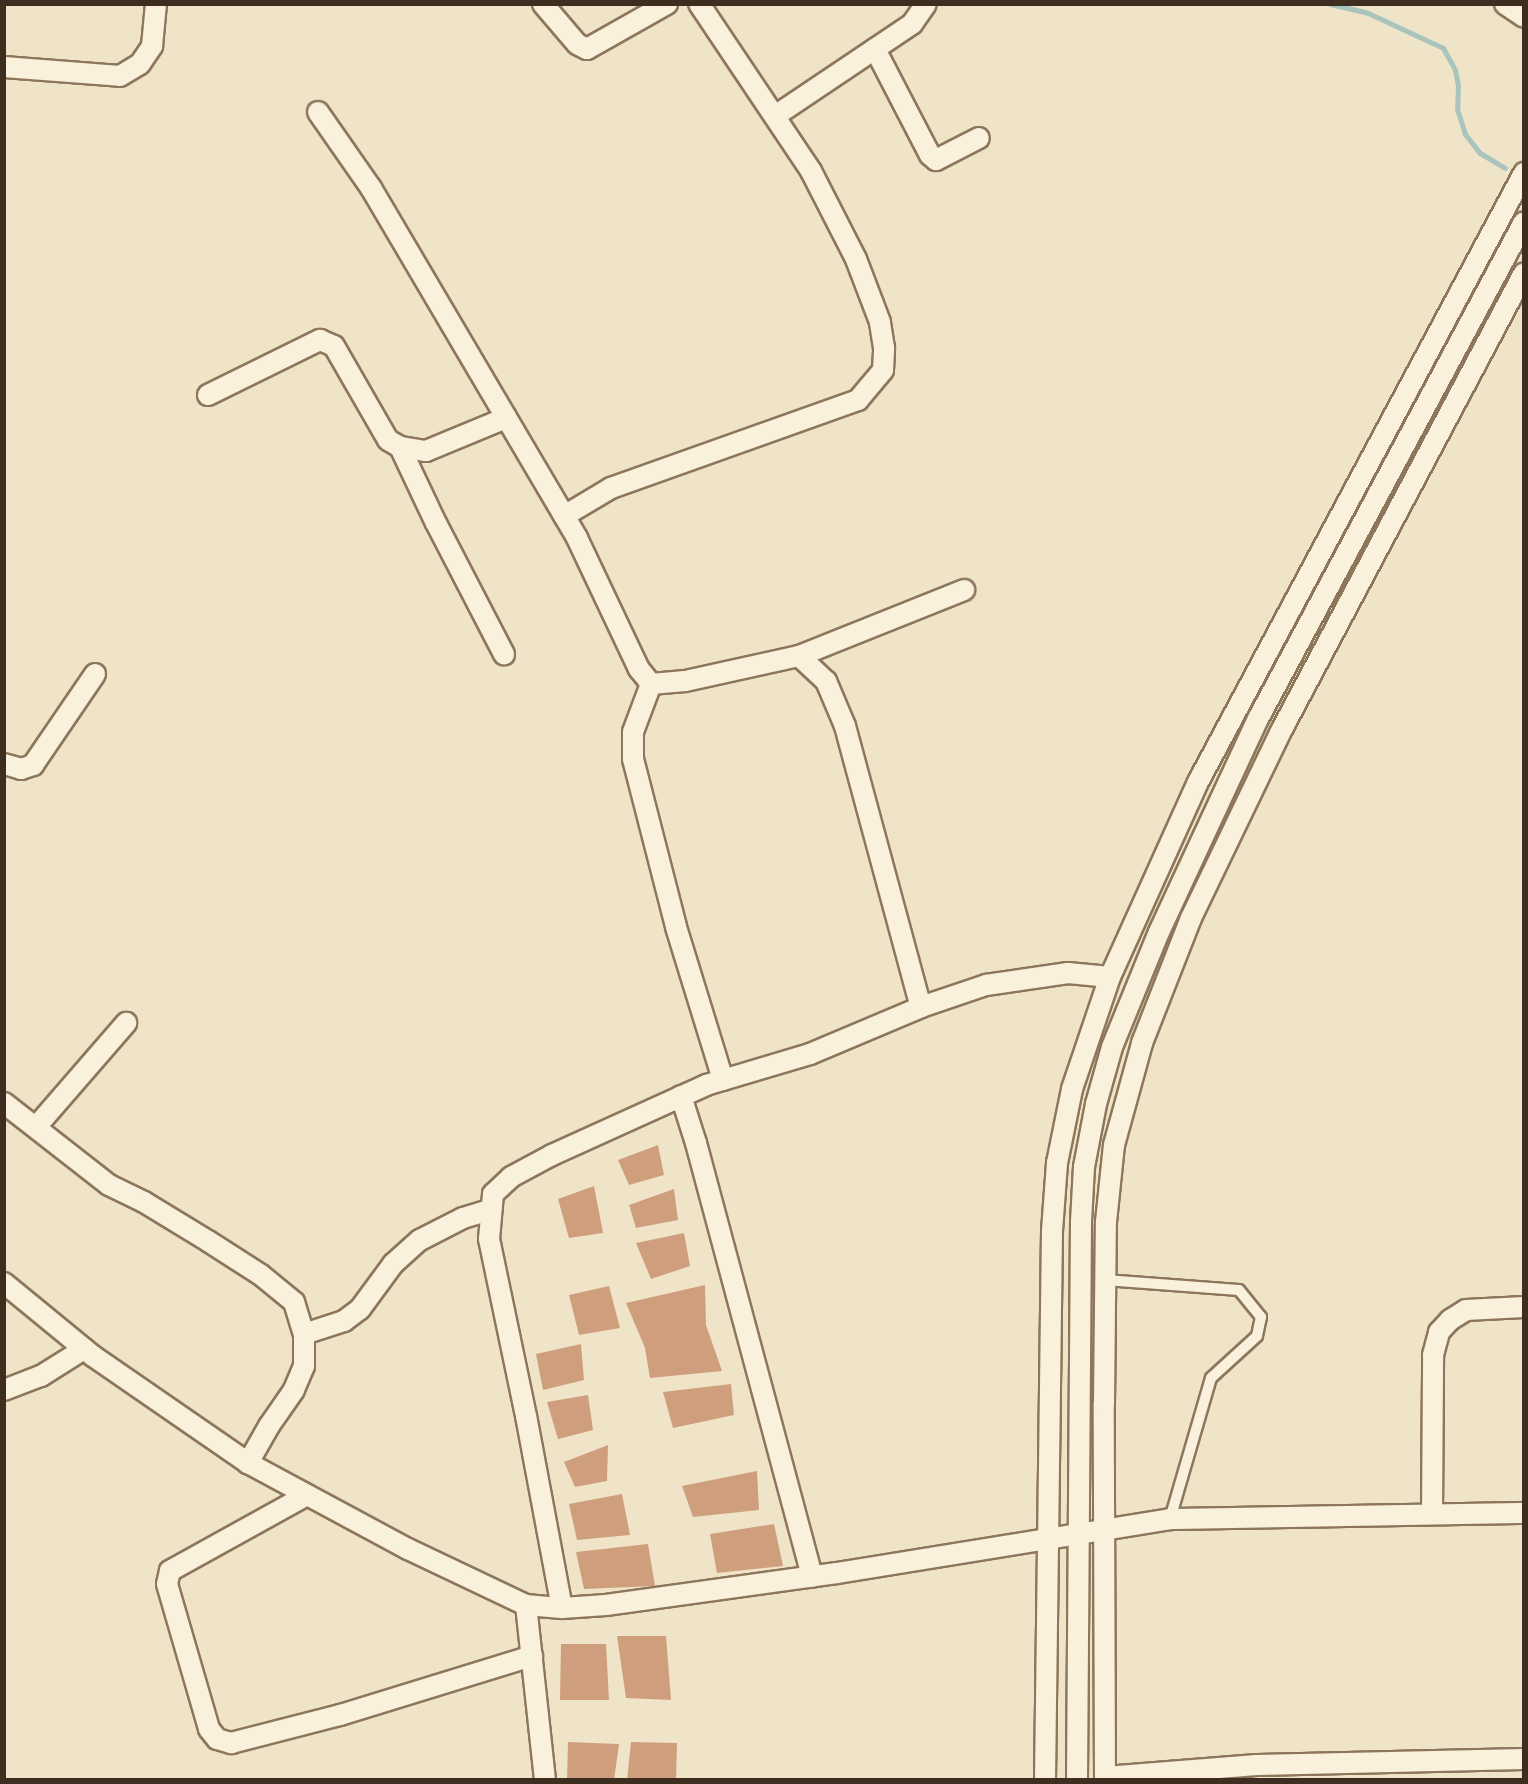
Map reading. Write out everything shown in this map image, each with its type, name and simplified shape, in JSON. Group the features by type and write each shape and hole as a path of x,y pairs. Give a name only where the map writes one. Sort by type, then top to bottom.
{"street":[{"path":"4,66 120,76 140,64 152,46 156,4"},
{"path":"543,4 577,45 587,50 667,4"},
{"path":"564,516 611,488 858,400 884,370 884,348 880,322 856,259 811,171 699,4"},
{"path":"774,116 912,24 926,4"},
{"path":"1505,4 1524,17"},
{"path":"875,49 930,155 936,160 979,138"},
{"path":"318,112 371,188 564,516 639,669 651,684"},
{"path":"1045,1779 1052,1231 1057,1163 1072,1089 1110,977 1198,782 1524,172"},
{"path":"1077,1779 1081,1222 1084,1167 1096,1104 1112,1047 1159,932 1259,717 1524,222"},
{"path":"1524,273 1281,731 1191,918 1142,1043 1114,1145 1106,1222 1105,1778 1257,1765 1380,1771 1524,1759"},
{"path":"208,395 320,340 328,342 341,356 388,440 400,447 426,452 506,418"},
{"path":"400,447 435,523 504,654"},
{"path":"651,684 685,681 799,656 964,590"},
{"path":"799,656 811,664 826,681 844,726 921,1007"},
{"path":"4,764 21,769 33,765 95,674"},
{"path":"651,684 633,732 633,759 676,927 723,1080"},
{"path":"562,1608 526,1416 489,1239 493,1194 511,1177 552,1155 681,1096 723,1080 810,1054 921,1007 986,985 1068,973 1110,977"},
{"path":"36,1127 126,1023"},
{"path":"681,1096 696,1143 812,1576"},
{"path":"4,1103 109,1185 144,1202 261,1275 294,1302 304,1334 304,1366 294,1390 269,1425 248,1463"},
{"path":"304,1334 344,1321 360,1309 393,1264 420,1240 463,1218 490,1210"},
{"path":"4,1283 84,1348 248,1463 408,1549 526,1605 562,1608 606,1605 812,1576 1170,1519 1524,1513"},
{"path":"1432,1514 1433,1355 1439,1332 1450,1320 1466,1310 1524,1307"},
{"path":"4,1390 41,1376 84,1348"},
{"path":"307,1495 170,1571 167,1584 209,1729 217,1739 231,1743 340,1715 532,1656"},
{"path":"526,1605 545,1779"}],"lane":[{"path":"1105,1280 1239,1290 1261,1317 1257,1336 1211,1378 1170,1519"}],"building":[{"path":"658,1145 664,1175 629,1185 618,1160"},
{"path":"594,1186 603,1233 569,1238 558,1199"},
{"path":"674,1189 678,1220 636,1228 629,1205"},
{"path":"684,1233 690,1266 651,1279 636,1243"},
{"path":"705,1285 706,1325 722,1371 650,1378 645,1348 626,1303"},
{"path":"609,1286 620,1328 579,1335 569,1295"},
{"path":"581,1344 584,1380 543,1390 536,1354"},
{"path":"731,1384 734,1415 673,1428 663,1392"},
{"path":"588,1395 593,1430 558,1439 547,1402"},
{"path":"608,1445 607,1481 575,1487 564,1462"},
{"path":"757,1471 759,1510 693,1517 682,1486"},
{"path":"622,1494 630,1535 577,1540 569,1504"},
{"path":"774,1524 783,1566 717,1573 710,1534"},
{"path":"648,1544 655,1586 584,1589 576,1552"},
{"path":"617,1636 666,1636 671,1700 626,1698"},
{"path":"561,1644 606,1644 609,1700 560,1700"},
{"path":"568,1742 619,1744 614,1780 567,1780"},
{"path":"631,1742 677,1743 676,1780 627,1780"}],"waterway":[{"path":"1330,4 1368,13 1443,48 1455,70 1458,85 1457,109 1465,134 1480,153 1505,168"}]}
